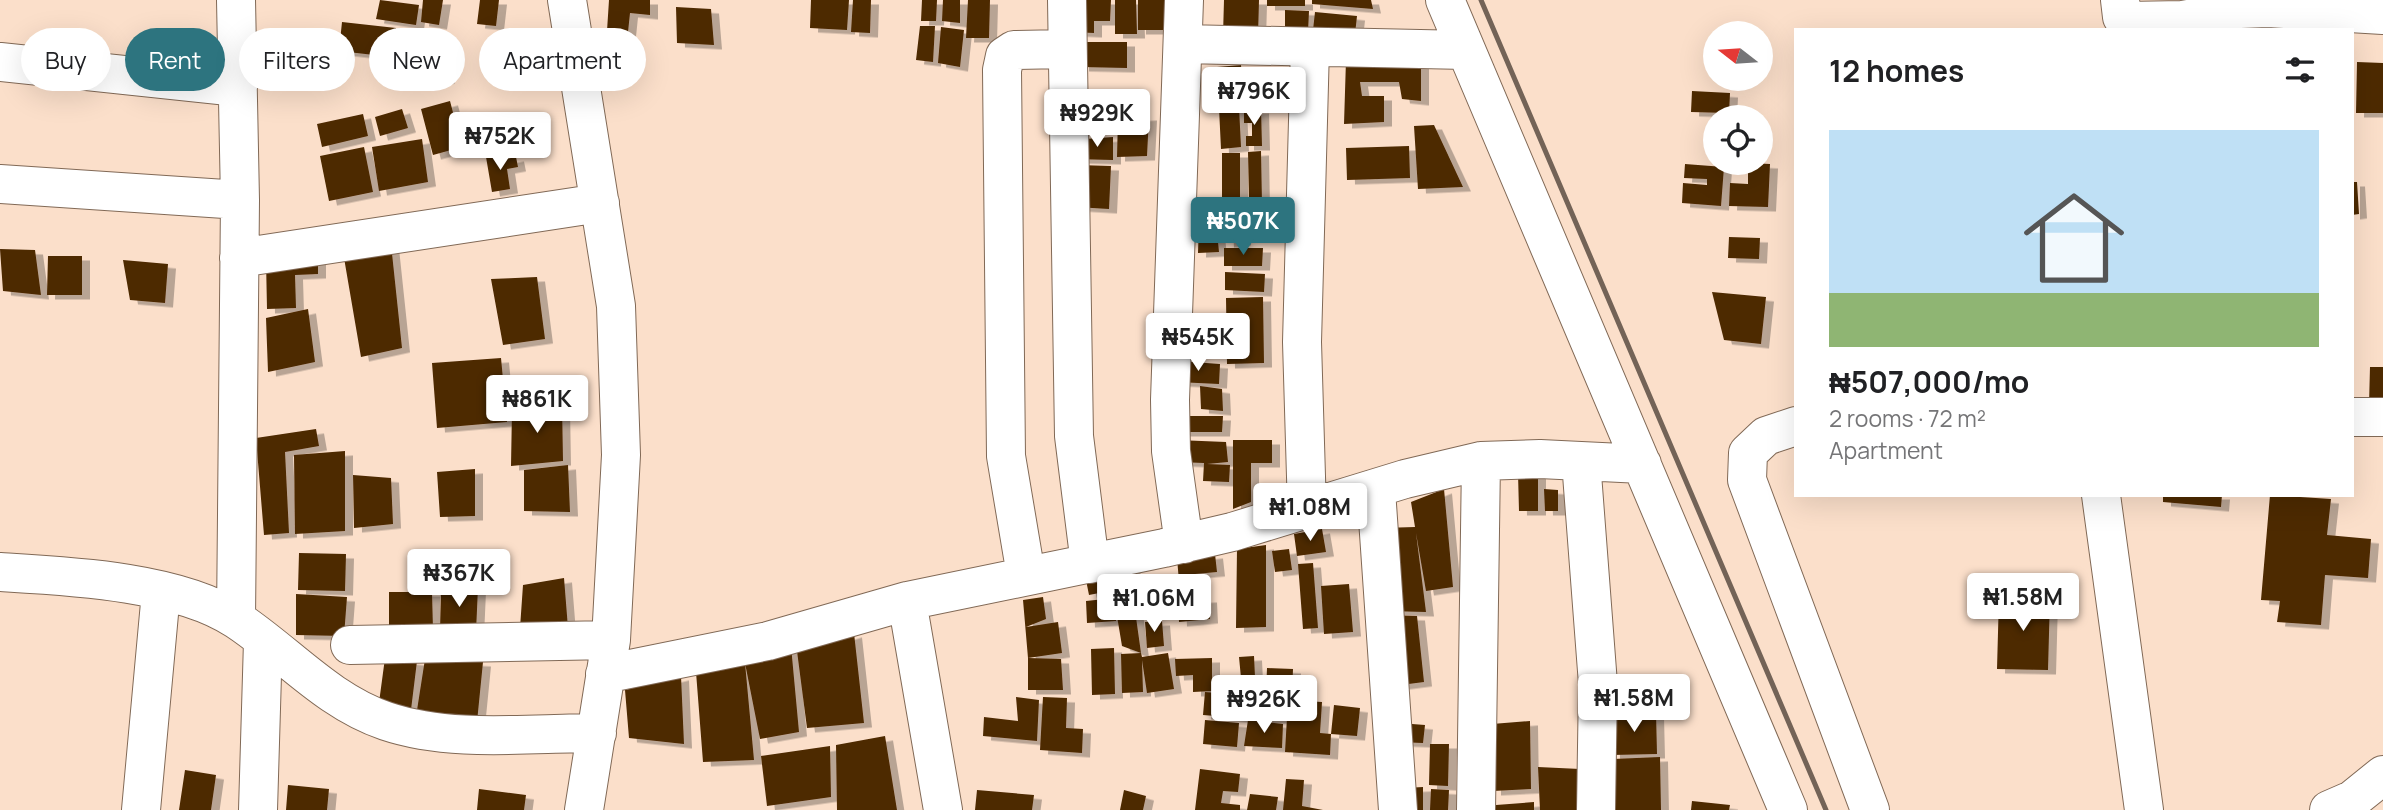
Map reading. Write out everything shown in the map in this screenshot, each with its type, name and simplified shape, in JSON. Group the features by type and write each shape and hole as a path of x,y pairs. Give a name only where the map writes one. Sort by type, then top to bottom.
{"street":[{"path":"236,0 239,258 258,810"},
{"path":"567,0 616,306 621,455 608,657 584,810"},
{"path":"1067,0 1074,436 1090,564"},
{"path":"1184,0 1170,400 1171,451 1184,544"},
{"path":"1445,0 1788,810"},
{"path":"2120,0 2122,17 2126,21 2183,20 2268,4 2368,9"},
{"path":"1183,44 1466,50"},
{"path":"1307,510 1303,342 1310,47"},
{"path":"1027,575 1006,442 1002,70 1005,57 1014,50 1066,48"},
{"path":"0,62 238,87"},
{"path":"0,184 240,200"},
{"path":"239,258 600,203"},
{"path":"2354,417 2383,417"},
{"path":"1794,427 1766,436 1748,453 1748,481 1870,810"},
{"path":"350,645 608,657 768,641 907,601 1184,544 1481,461 1642,464"},
{"path":"1476,810 1481,461"},
{"path":"1581,461 1598,684 1596,810"},
{"path":"1376,490 1398,810"},
{"path":"2101,497 2144,810"},
{"path":"0,572 74,576 161,592 197,602 250,630 307,678 382,720 408,728 443,733 597,733"},
{"path":"141,810 161,592"},
{"path":"907,601 943,810"},
{"path":"2329,810 2352,800 2379,782"}],"building":[{"path":"380,0 419,5 416,25 376,19"},
{"path":"423,0 443,0 439,25 421,22"},
{"path":"480,0 499,0 496,26 477,24"},
{"path":"609,0 650,0 650,15 630,13 628,28 607,28"},
{"path":"811,0 849,0 847,30 810,28"},
{"path":"853,0 871,0 870,33 851,32"},
{"path":"922,0 937,0 936,21 921,21"},
{"path":"943,0 960,0 960,23 942,21"},
{"path":"968,0 990,0 989,38 966,38"},
{"path":"1073,0 1111,0 1110,21 1094,21 1094,33 1072,32"},
{"path":"1115,0 1136,0 1137,34 1115,34"},
{"path":"1138,0 1176,0 1176,30 1138,30"},
{"path":"1224,0 1259,0 1258,36 1223,35"},
{"path":"1267,0 1305,0 1305,6 1267,6"},
{"path":"1312,0 1371,0 1373,9 1312,4"},
{"path":"676,7 711,9 714,45 677,43"},
{"path":"1285,10 1309,11 1308,32 1285,31"},
{"path":"1315,12 1357,16 1355,34 1313,30"},
{"path":"342,22 396,28 369,28 369,54 355,53 355,28 341,28"},
{"path":"920,26 935,26 933,62 916,60"},
{"path":"941,27 964,30 960,67 938,63"},
{"path":"1081,42 1127,42 1127,68 1081,67"},
{"path":"1421,59 1421,101 1402,99 1399,82 1360,82 1362,96 1384,96 1384,122 1344,124 1346,60"},
{"path":"2357,62 2383,63 2383,113 2356,113"},
{"path":"1241,65 1244,101 1220,104 1217,67"},
{"path":"1692,91 1730,93 1729,105 1703,105 1703,112 1691,112"},
{"path":"450,101 462,147 433,155 421,109"},
{"path":"1239,107 1241,147 1221,149 1219,108"},
{"path":"402,109 408,128 380,136 375,117"},
{"path":"1261,109 1262,146 1246,146 1246,136 1252,136 1252,123 1244,123 1244,110"},
{"path":"363,114 368,136 322,147 317,124"},
{"path":"1149,116 1147,156 1117,157 1118,118"},
{"path":"1434,125 1463,187 1418,189 1414,126"},
{"path":"1113,137 1113,160 1074,159 1085,139"},
{"path":"422,139 428,182 379,191 372,147"},
{"path":"1409,146 1410,178 1347,180 1346,148"},
{"path":"364,147 373,192 329,201 320,156"},
{"path":"1261,151 1262,204 1249,204 1248,152"},
{"path":"1222,153 1240,153 1240,203 1222,203"},
{"path":"503,155 506,159 516,157 518,167 507,169 510,189 492,192 486,157"},
{"path":"1685,164 1703,165 1703,175 1723,175 1721,206 1682,203 1683,183 1707,185 1707,179 1684,178"},
{"path":"1078,165 1111,166 1109,209 1076,207"},
{"path":"1748,175 1769,175 1768,207 1729,206 1730,183 1748,184"},
{"path":"2354,182 2357,182 2359,214 2354,215"},
{"path":"1182,197 1220,197 1217,218 1182,218"},
{"path":"1224,211 1241,211 1243,241 1226,243"},
{"path":"1199,222 1216,222 1219,252 1198,253"},
{"path":"1729,237 1760,238 1759,259 1728,258"},
{"path":"391,244 402,348 361,357 343,252"},
{"path":"1224,248 1263,248 1262,266 1224,266"},
{"path":"0,249 35,250 41,295 3,291"},
{"path":"48,256 82,256 82,295 47,295"},
{"path":"318,258 318,274 295,275 296,308 267,309 266,260"},
{"path":"123,260 168,264 165,303 130,300"},
{"path":"1225,272 1265,274 1264,292 1225,290"},
{"path":"537,277 545,339 503,345 491,279"},
{"path":"1712,292 1766,297 1761,344 1724,340"},
{"path":"1263,297 1264,363 1227,364 1226,298"},
{"path":"308,309 315,362 268,372 266,318"},
{"path":"501,358 507,422 437,428 432,363"},
{"path":"1178,361 1220,364 1219,384 1177,382"},
{"path":"2370,367 2383,367 2383,405 2369,405"},
{"path":"1200,386 1222,389 1223,411 1201,409"},
{"path":"562,403 563,461 511,466 512,410"},
{"path":"1181,416 1223,416 1222,432 1180,432"},
{"path":"316,429 319,446 285,452 289,533 264,535 256,438"},
{"path":"1177,440 1226,442 1228,462 1207,464 1230,465 1229,482 1203,481 1204,463 1178,462"},
{"path":"1233,440 1272,440 1272,463 1251,463 1251,502 1233,509"},
{"path":"345,451 345,531 295,534 294,455"},
{"path":"568,465 570,512 524,511 524,470"},
{"path":"475,469 475,516 440,517 437,472"},
{"path":"1538,470 1538,511 1519,511 1518,473"},
{"path":"353,475 391,478 393,524 354,528"},
{"path":"1444,489 1453,587 1426,591 1416,533 1426,612 1388,611 1382,528 1415,527 1411,502"},
{"path":"1544,489 1558,490 1558,511 1545,511"},
{"path":"2163,497 2222,497 2221,507 2163,502"},
{"path":"2270,497 2331,499 2327,535 2371,539 2368,578 2325,575 2321,625 2277,622 2280,601 2261,600"},
{"path":"1322,529 1326,552 1297,556 1294,534"},
{"path":"1266,545 1266,627 1236,628 1237,549"},
{"path":"1289,549 1292,570 1275,572 1272,551"},
{"path":"299,553 346,554 345,591 298,590"},
{"path":"1215,554 1217,572 1195,574 1197,592 1180,593 1177,558"},
{"path":"1313,563 1318,628 1303,629 1298,564"},
{"path":"1132,566 1135,586 1089,595 1085,575"},
{"path":"564,578 568,628 520,628 523,585"},
{"path":"1349,584 1353,632 1324,634 1321,586"},
{"path":"441,587 478,587 476,632 440,631"},
{"path":"389,592 432,592 433,630 389,630"},
{"path":"296,594 347,597 344,636 296,635"},
{"path":"1133,596 1141,653 1122,646 1115,604 1116,621 1087,623 1086,601"},
{"path":"1999,596 2050,597 2048,670 1997,669"},
{"path":"1043,597 1046,619 1026,627 1058,622 1062,653 1028,658 1023,600"},
{"path":"1209,598 1210,619 1179,622 1178,600"},
{"path":"1387,615 1417,616 1424,682 1393,686"},
{"path":"1162,621 1164,646 1147,648 1145,622"},
{"path":"854,633 864,723 807,728 797,651"},
{"path":"791,646 799,732 760,739 745,663 754,760 703,762 696,672"},
{"path":"1114,648 1115,694 1092,695 1091,649"},
{"path":"1141,653 1142,657 1168,653 1174,689 1147,693 1142,660 1143,692 1122,693 1121,654"},
{"path":"1254,656 1255,677 1241,678 1239,657"},
{"path":"385,658 417,661 410,718 378,710"},
{"path":"1028,658 1061,659 1063,690 1028,690"},
{"path":"1212,658 1212,691 1193,692 1193,675 1176,676 1175,659"},
{"path":"425,659 483,662 477,722 415,723"},
{"path":"1267,668 1293,669 1292,694 1266,693"},
{"path":"681,676 684,744 629,738 625,690"},
{"path":"1205,692 1241,695 1240,718 1203,715"},
{"path":"1016,697 1039,700 1037,741 983,736 984,717 1018,721"},
{"path":"1043,697 1067,698 1066,728 1083,729 1082,753 1040,750"},
{"path":"1247,698 1284,698 1285,719 1248,720"},
{"path":"1288,700 1322,702 1320,733 1331,734 1330,755 1285,752"},
{"path":"1334,705 1360,708 1357,736 1331,734"},
{"path":"1656,712 1657,754 1612,755 1611,713"},
{"path":"1205,720 1239,723 1237,747 1203,744"},
{"path":"1248,720 1283,724 1282,748 1244,746"},
{"path":"1530,721 1531,789 1493,791 1492,724"},
{"path":"1399,723 1425,725 1423,743 1397,742"},
{"path":"885,736 897,810 837,810 836,745"},
{"path":"1430,744 1449,744 1448,786 1429,785"},
{"path":"830,746 831,797 767,806 761,756"},
{"path":"1660,757 1661,810 1614,810 1613,759"},
{"path":"1538,767 1580,769 1581,810 1540,810"},
{"path":"1200,769 1240,774 1238,792 1223,791 1221,803 1240,805 1240,810 1195,810"},
{"path":"185,770 216,775 211,810 179,810"},
{"path":"1286,779 1304,780 1302,806 1323,810 1283,810"},
{"path":"288,785 329,789 327,810 286,810"},
{"path":"1423,787 1423,810 1405,810 1405,788"},
{"path":"479,789 526,795 524,810 477,810"},
{"path":"1431,789 1449,790 1448,810 1430,810"},
{"path":"977,790 1034,795 1032,810 975,810"},
{"path":"1124,790 1146,796 1143,810 1120,810"},
{"path":"1250,794 1278,797 1276,810 1247,810"},
{"path":"1692,801 1730,805 1729,810 1691,810"},
{"path":"1534,802 1534,810 1496,810 1496,805"}],"railway":[{"path":"1481,0 1826,810"}]}
